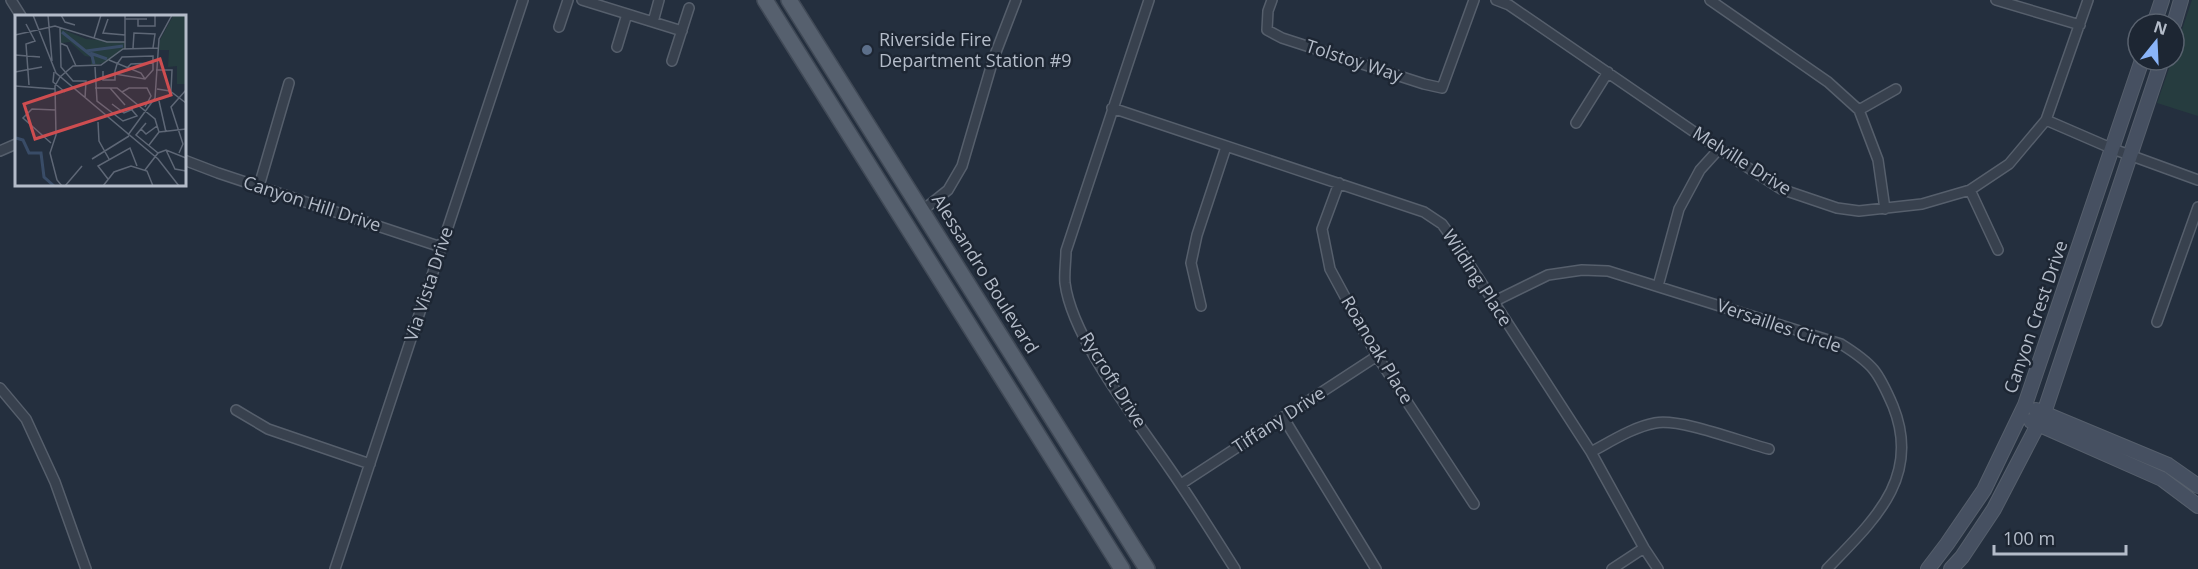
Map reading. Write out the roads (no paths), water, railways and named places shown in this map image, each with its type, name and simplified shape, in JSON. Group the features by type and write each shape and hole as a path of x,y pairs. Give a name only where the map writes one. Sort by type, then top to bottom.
{"main road":[{"path":"765,0 1122,569"},
{"name":"Alessandro Boulevard","path":"789,0 1147,569"},
{"name":"Canyon Crest Drive","path":"1928,569 1984,490 2023,411 2138,72"},
{"path":"1952,569 1994,509 2042,419 2158,72"},
{"path":"2023,411 2168,465 2198,486"},
{"path":"2042,419 2162,479 2198,506"}],"street":[{"path":"11,0 20,15"},
{"name":"Via Vista Drive","path":"335,569 523,0"},
{"path":"559,27 568,0"},
{"path":"582,0 682,31"},
{"path":"616,10 620,0"},
{"path":"653,22 659,0"},
{"path":"923,210 948,190 962,166 993,60 1016,0"},
{"name":"Rycroft Drive","path":"1149,0 1066,251 1065,284 1075,315 1090,347 1116,391 1181,484 1235,569"},
{"name":"Tolstoy Way","path":"1272,0 1268,11 1267,30 1282,38 1442,88 1473,0"},
{"name":"Melville Drive","path":"1496,0 1509,4 1781,189 1837,208 1859,211 1922,204 1970,190 2009,164 2046,120 2088,0"},
{"path":"1710,0 1810,69 1859,110 1878,160 1885,209"},
{"path":"1996,0 2080,25"},
{"path":"672,61 689,8"},
{"path":"617,47 627,14"},
{"path":"1576,123 1608,72"},
{"path":"259,186 290,83"},
{"path":"1859,110 1896,89"},
{"name":"Wilding Place","path":"1112,108 1424,212 1442,224 1591,452 1644,548 1659,569"},
{"path":"2046,120 2113,149 2198,180"},
{"path":"0,151 15,144"},
{"path":"1201,306 1191,263 1197,236 1226,147"},
{"path":"1659,286 1679,209 1700,170 1719,149"},
{"name":"Canyon Hill Drive","path":"186,161 441,247"},
{"name":"Roanoak Place","path":"1339,183 1322,230 1330,269 1377,356 1474,504"},
{"path":"1970,190 1998,250"},
{"path":"2157,322 2198,207"},
{"name":"Versailles Circle","path":"1493,302 1548,275 1581,270 1608,271 1841,344 1868,361 1883,381 1901,430 1903,447 1898,475 1888,497 1875,516 1827,569"},
{"name":"Tiffany Drive","path":"1181,484 1377,356"},
{"path":"0,388 26,419 55,482 86,569"},
{"path":"236,410 268,429 370,464"},
{"path":"1283,417 1376,569"},
{"path":"1591,452 1655,422 1685,425 1769,449"},
{"path":"1612,569 1644,548"}],"place":[{"name":"Riverside Fire Department Station #9","path":"867,50"}]}
